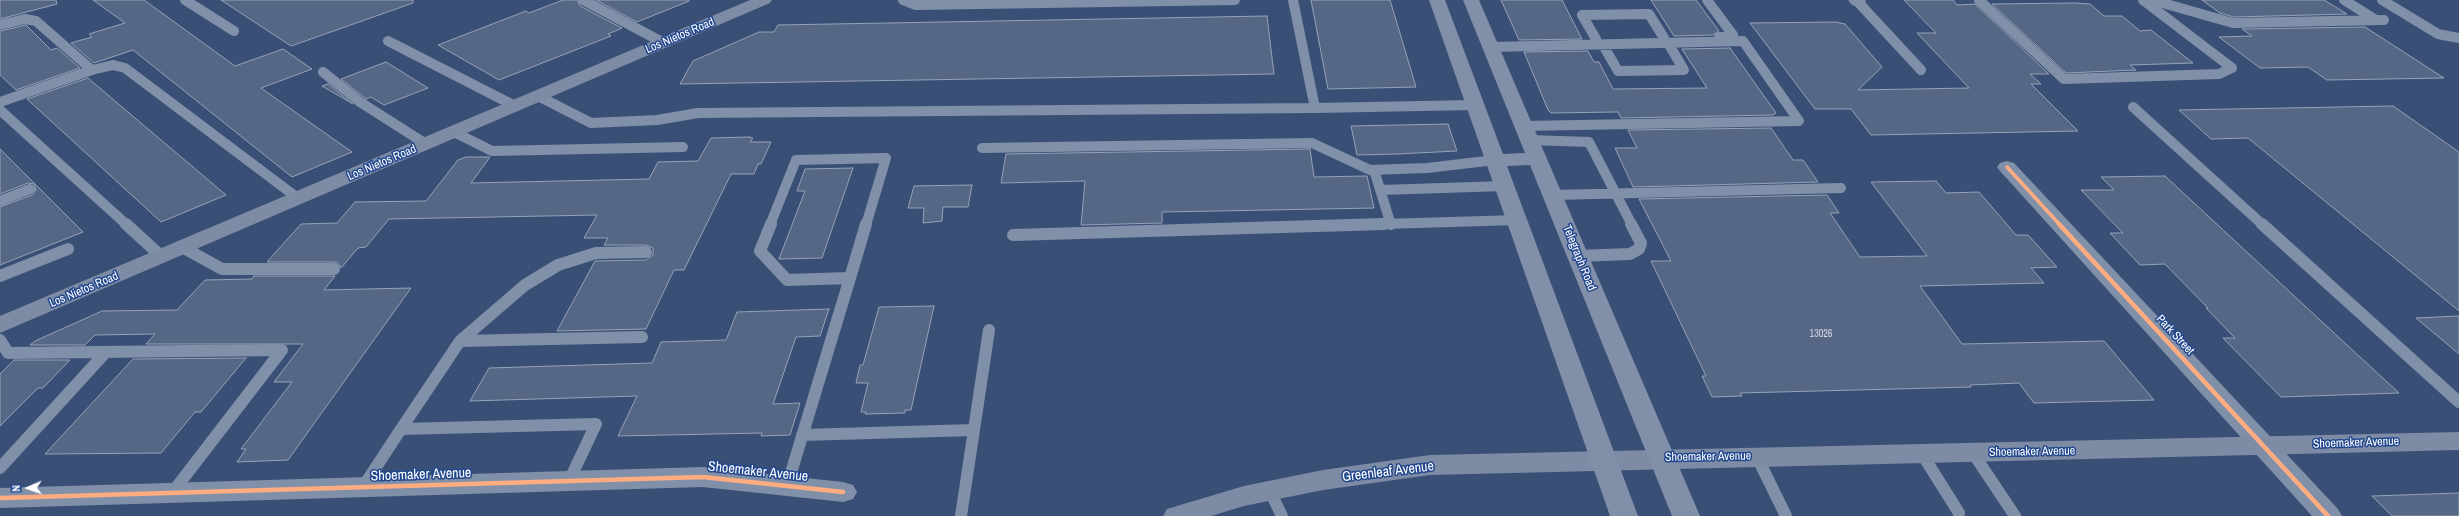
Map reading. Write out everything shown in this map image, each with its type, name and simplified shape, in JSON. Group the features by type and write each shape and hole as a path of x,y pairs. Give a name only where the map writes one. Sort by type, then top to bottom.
{"main road":[{"name":"Los Nietos Road","path":"0,325 764,0"},
{"path":"1437,0 1624,516"},
{"name":"Telegraph Road","path":"1471,0 1686,516"},
{"path":"1495,160 1538,159"},
{"name":"Shoemaker Avenue","path":"1604,461 1662,458 1973,453 2459,440"},
{"name":"Greenleaf Avenue","path":"1177,516 1270,491 1323,480 1430,465 1604,461"}],"street":[{"name":"Park Street","path":"2007,167 2328,516"},
{"name":"Shoemaker Avenue","path":"0,498 703,478 842,492"}],"lane":[{"path":"186,0 234,31"},
{"path":"583,0 664,42"},
{"path":"903,0 916,5 1235,0"},
{"path":"1293,0 1315,108"},
{"path":"1490,45 1666,40 1730,36 1732,34 1707,0"},
{"path":"1979,0 2064,79 2219,74 2232,68 2143,0"},
{"path":"2152,0 2232,23 2380,20 2344,0"},
{"path":"2382,0 2438,34 2447,37 2459,38"},
{"path":"1857,1 1921,70"},
{"path":"1649,14 1684,70 1618,71 1600,42 1582,15 1649,14"},
{"path":"0,25 25,19 36,21 92,70"},
{"path":"388,40 515,106"},
{"path":"1527,133 1799,121 1743,41 1666,40"},
{"path":"0,102 92,70 113,65 125,68 299,199"},
{"path":"324,72 360,102 426,144"},
{"path":"538,96 591,123 657,120 698,113 1315,108 1476,105"},
{"path":"2133,107 2459,402"},
{"path":"0,110 162,257"},
{"path":"454,132 492,150 683,147"},
{"path":"1527,133 1589,142 1593,147 1640,243 1639,249 1630,254 1578,256"},
{"path":"982,148 1312,143 1370,170 1427,168 1495,160"},
{"path":"787,486 802,435 850,278 886,158 796,160 760,251 787,280 850,278"},
{"path":"1374,170 1391,225"},
{"path":"1380,190 1505,186"},
{"path":"1553,195 1841,188"},
{"path":"0,201 30,189"},
{"path":"1014,235 1391,225 1518,220"},
{"path":"184,248 222,269 334,269"},
{"path":"0,276 68,249"},
{"path":"362,488 460,341 525,285 558,265 596,253 646,252"},
{"path":"961,516 989,330"},
{"path":"460,341 642,337"},
{"path":"0,340 8,353 282,350 172,493"},
{"path":"0,468 106,352"},
{"path":"401,429 596,424 569,481"},
{"path":"802,435 974,430"},
{"path":"1973,453 2014,516"},
{"path":"1922,454 1959,513"},
{"path":"1757,457 1786,516"},
{"path":"1270,491 1282,516"}],"building":[{"path":"0,0 56,0 57,4 0,19"},
{"path":"93,0 144,0 235,66 283,49 312,69 261,88 352,152 292,177 133,50 94,63 71,43 92,37 89,34 125,23"},
{"path":"221,0 413,0 413,3 291,46"},
{"path":"563,0 577,0 580,6 622,28 608,34 611,36 499,80 438,45 526,11 529,13"},
{"path":"596,0 689,0 689,1 637,22"},
{"path":"1311,0 1390,0 1416,87 1328,89"},
{"path":"1501,0 1562,0 1582,39 1519,40"},
{"path":"1651,0 1696,0 1719,31 1713,35 1674,36"},
{"path":"1904,0 1953,0 1957,5 1975,4 2049,74 2030,74 2041,84 2031,84 2078,131 1871,135 1851,109 1815,109 1750,23 1836,22 1845,24 1882,67 1858,90 1969,88 1917,33 1936,33"},
{"path":"2202,0 2324,0 2347,14 2234,17 2220,13"},
{"path":"1992,4 2090,4 2104,16 2122,16 2140,31 2151,30 2193,63 2130,65 2136,70 2066,73"},
{"path":"1267,16 1274,74 680,84 693,61 759,32 774,32 778,25"},
{"path":"26,25 51,50 57,48 80,68 16,90 0,75 0,31"},
{"path":"2365,27 2444,78 2327,80 2308,67 2260,68 2219,37 2252,36 2242,29"},
{"path":"1730,48 1776,113 1773,115 1621,118 1618,112 1551,113 1548,110 1524,52 1588,51 1594,62 1599,62 1613,89 1707,88 1682,49"},
{"path":"386,62 428,88 384,105 371,97 366,99 341,79"},
{"path":"88,78 226,195 161,222 27,99"},
{"path":"328,84 353,104 322,86"},
{"path":"2393,106 2459,152 2459,311 2248,138 2211,139 2179,110"},
{"path":"1448,124 1457,151 1357,155 1351,126"},
{"path":"1771,128 1793,160 1803,160 1818,182 1633,187 1615,148 1637,148 1628,130"},
{"path":"711,138 753,138 750,142 771,142 761,164 758,164 754,174 731,174 684,270 674,270 646,329 557,331 595,261 646,260 653,255 653,248 646,245 604,245 608,238 584,238 597,215 389,219 366,247 358,248 341,268 338,263 334,262 267,262 301,224 337,223 355,202 426,201 458,160 466,157 490,157 471,183 649,179 658,162 698,161"},
{"path":"0,149 83,232 0,265 0,207 32,195 36,190 34,184 28,183 0,194"},
{"path":"1310,149 1314,177 1367,176 1374,208 1162,212 1162,223 1081,225 1085,181 1001,183 1006,154"},
{"path":"853,168 822,258 779,259 805,191 797,191 805,169"},
{"path":"2165,176 2399,393 2281,397 2223,338 2235,338 2165,264 2140,265 2110,233 2123,233 2081,190 2114,190 2101,177"},
{"path":"1936,181 1946,193 1979,192 2016,235 2028,235 2057,267 2031,268 2044,283 1920,286 1962,344 2104,341 2154,400 2034,403 2019,383 1970,385 1971,387 1740,393 1742,396 1712,397 1702,376 1706,376 1651,261 1671,261 1639,199 1827,195 1839,213 1830,213 1860,257 1927,256 1871,182"},
{"path":"972,185 968,207 943,207 942,221 923,223 924,208 908,208 914,186"},
{"path":"254,276 335,276 324,290 411,288 288,460 237,462 246,449 241,449 292,382 274,382 303,344 146,344 155,334 95,335 85,345 30,345 35,341 102,311 177,310 205,280 252,279"},
{"path":"934,306 911,410 905,410 905,413 865,414 866,412 861,412 868,383 856,383 860,365 863,365 879,307"},
{"path":"829,309 820,336 796,337 773,404 800,403 790,435 761,436 762,433 618,436 637,396 470,401 489,368 652,363 661,342 726,340 737,312"},
{"path":"2459,316 2459,354 2416,318"},
{"path":"246,358 201,412 195,412 161,453 45,454 133,359"},
{"path":"14,360 70,360 43,388 38,388 0,426 0,374"},
{"path":"2459,493 2459,516 2392,516 2372,496"}],"cycle path":[{"path":"2007,167 2328,516"},
{"path":"0,498 703,477 843,492"}]}
